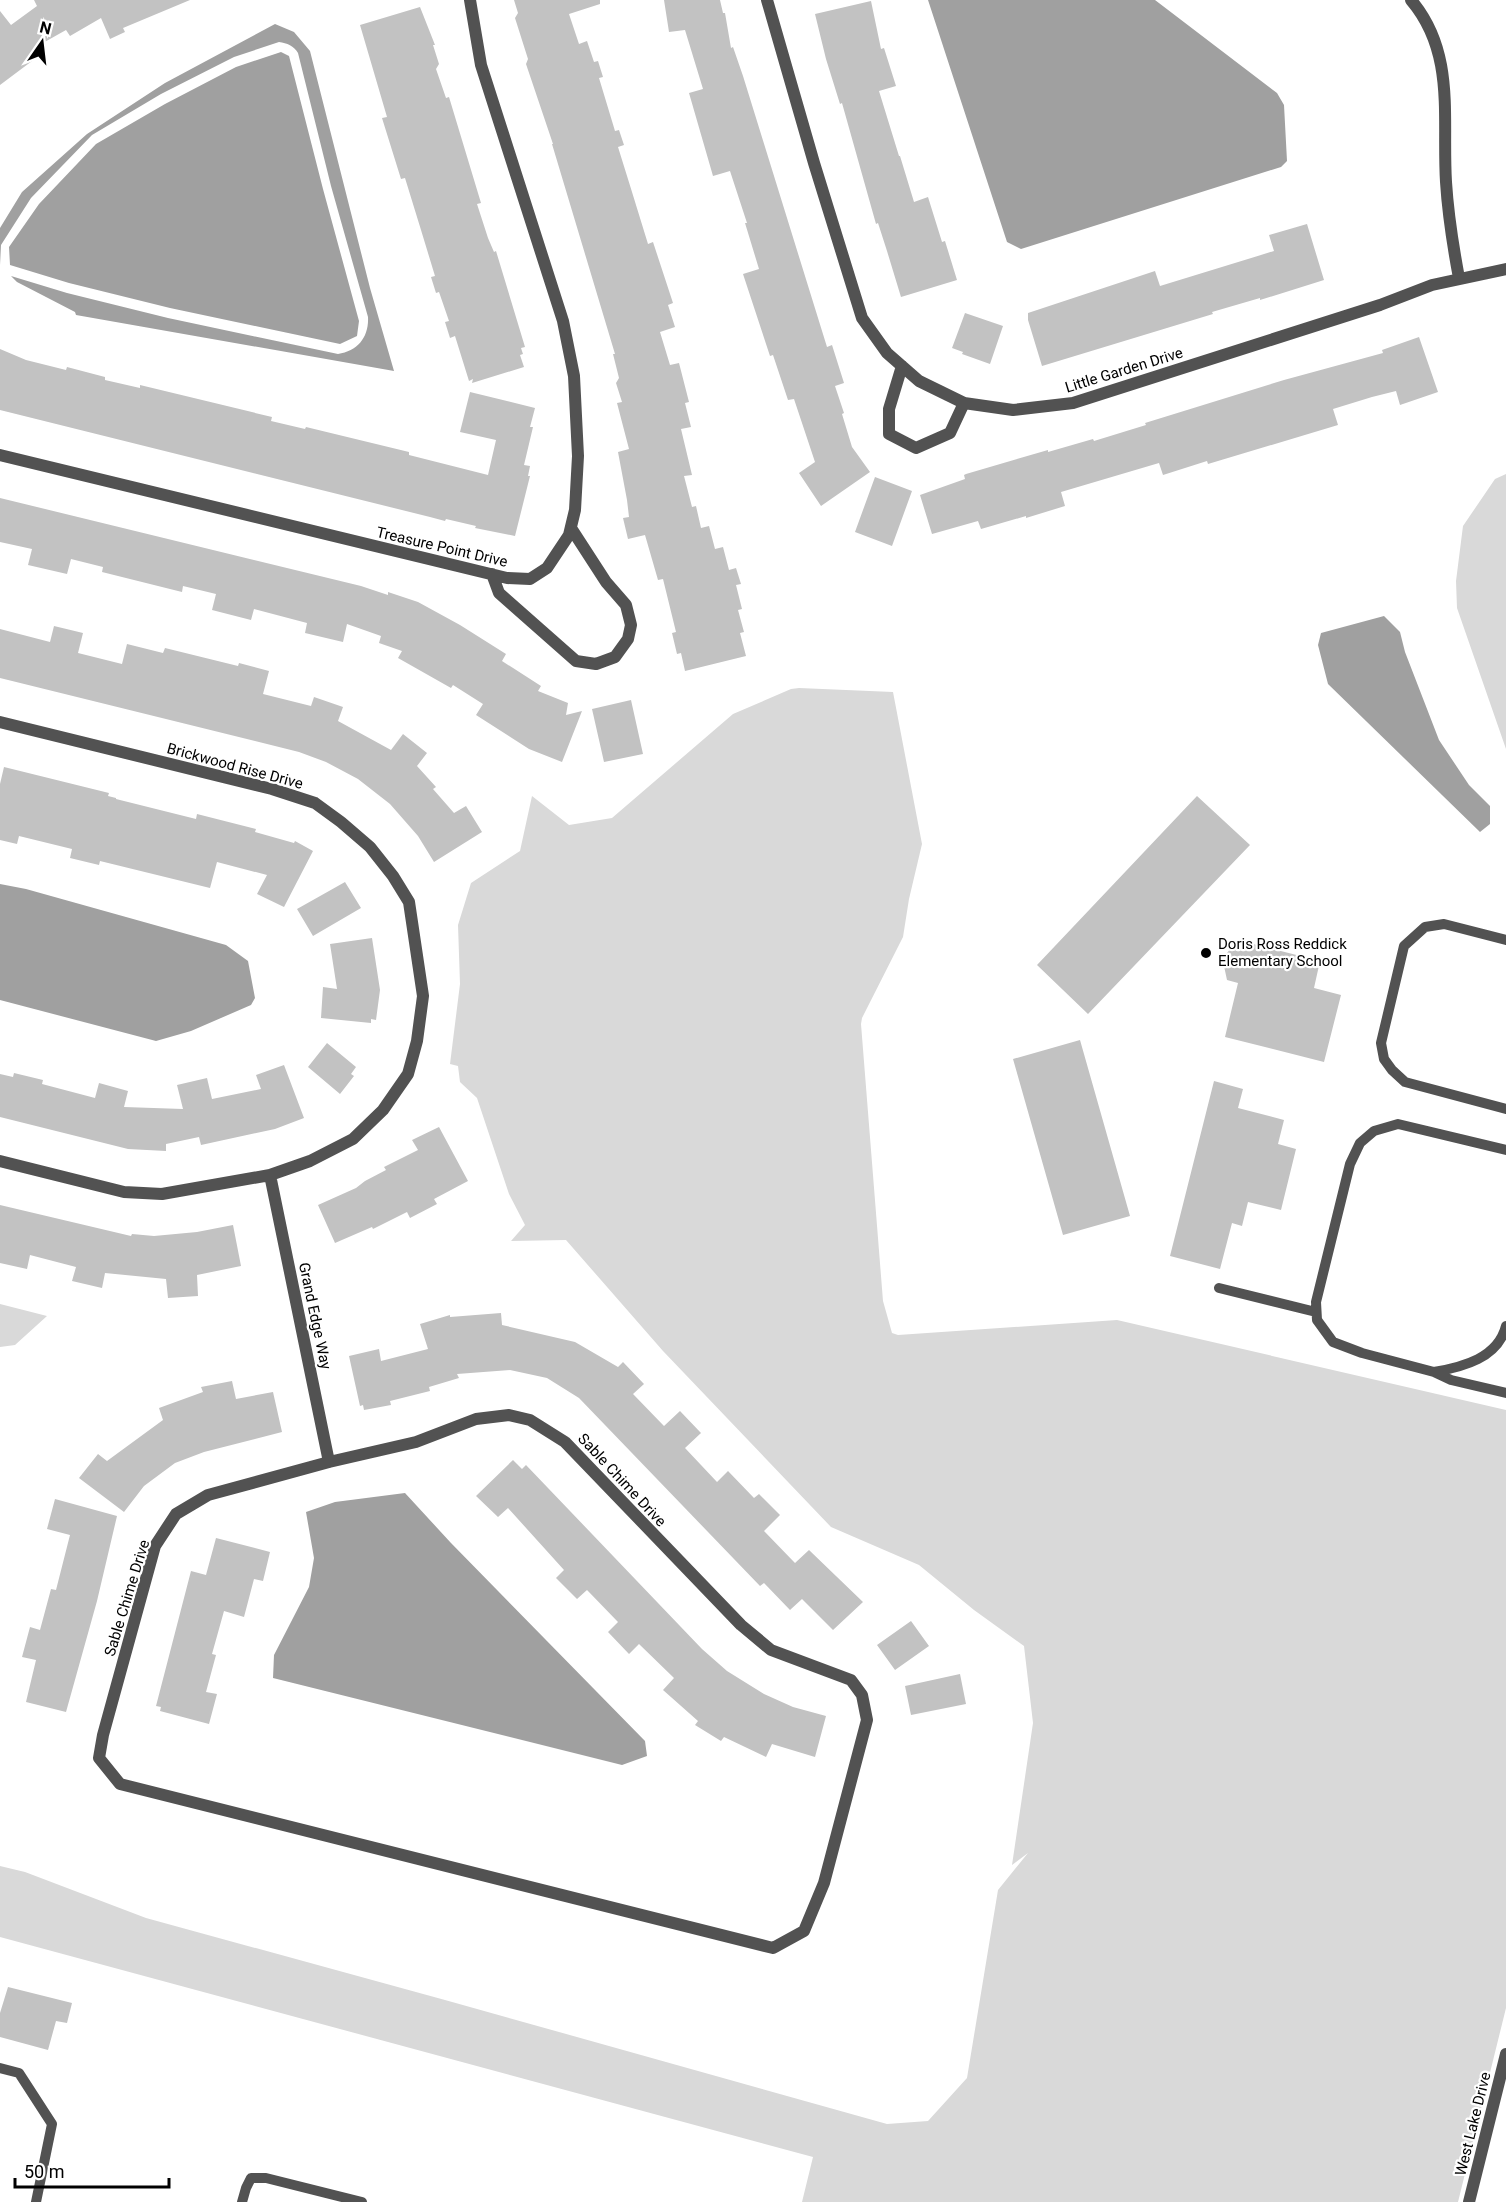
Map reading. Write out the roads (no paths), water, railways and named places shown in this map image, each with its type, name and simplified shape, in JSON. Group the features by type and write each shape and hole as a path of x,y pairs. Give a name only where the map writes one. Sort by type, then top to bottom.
{"street":[{"name":"Treasure Point Drive","path":"0,455 507,578 530,579 548,568 569,535 575,510 578,456 574,376 563,321 481,65 470,0"},
{"name":"Little Garden Drive","path":"767,0 862,318 887,353 902,366 920,381 964,403 1013,410 1073,403 1369,309 1432,285 1506,270"},
{"path":"1411,0 1420,10 1436,42 1446,96 1446,182 1453,248 1459,278"},
{"path":"902,366 889,409 890,434 916,448 950,433 964,403"},
{"path":"492,574 500,593 576,661 596,664 615,657 628,639 631,625 626,605 606,582 570,528"},
{"name":"Brickwood Rise Drive","path":"0,722 272,789 315,803 370,847 404,893 409,902 423,996 417,1041 408,1074 383,1110 353,1139 310,1161 270,1175 162,1194 124,1192 0,1161"},
{"name":"Grand Edge Way","path":"270,1175 329,1462"},
{"name":"Sable Chime Drive","path":"509,1415 530,1420 565,1442 741,1625 771,1650 851,1680 862,1695 867,1720 824,1883 804,1931 773,1948 120,1784 99,1758 103,1735 155,1546 176,1514 208,1496 329,1462 416,1442 476,1419 509,1415"},
{"name":"West Lake Drive","path":"1469,2202 1506,2054"}],"lane":[{"path":"1506,940 1444,924 1425,927 1404,946 1381,1043 1384,1059 1405,1082 1506,1109"},
{"path":"1506,1150 1398,1124 1374,1131 1360,1143 1350,1164 1316,1302 1317,1320 1333,1342 1362,1353 1434,1372 1451,1380 1506,1393"},
{"path":"1219,1288 1316,1312"},
{"path":"1434,1372 1463,1367 1477,1361 1495,1346 1506,1332"},
{"path":"0,2068 19,2073 52,2124 36,2202"},
{"path":"242,2202 251,2178 266,2178 362,2202"}],"place":[{"name":"Doris Ross Reddick Elementary School","path":"1206,953"}]}
